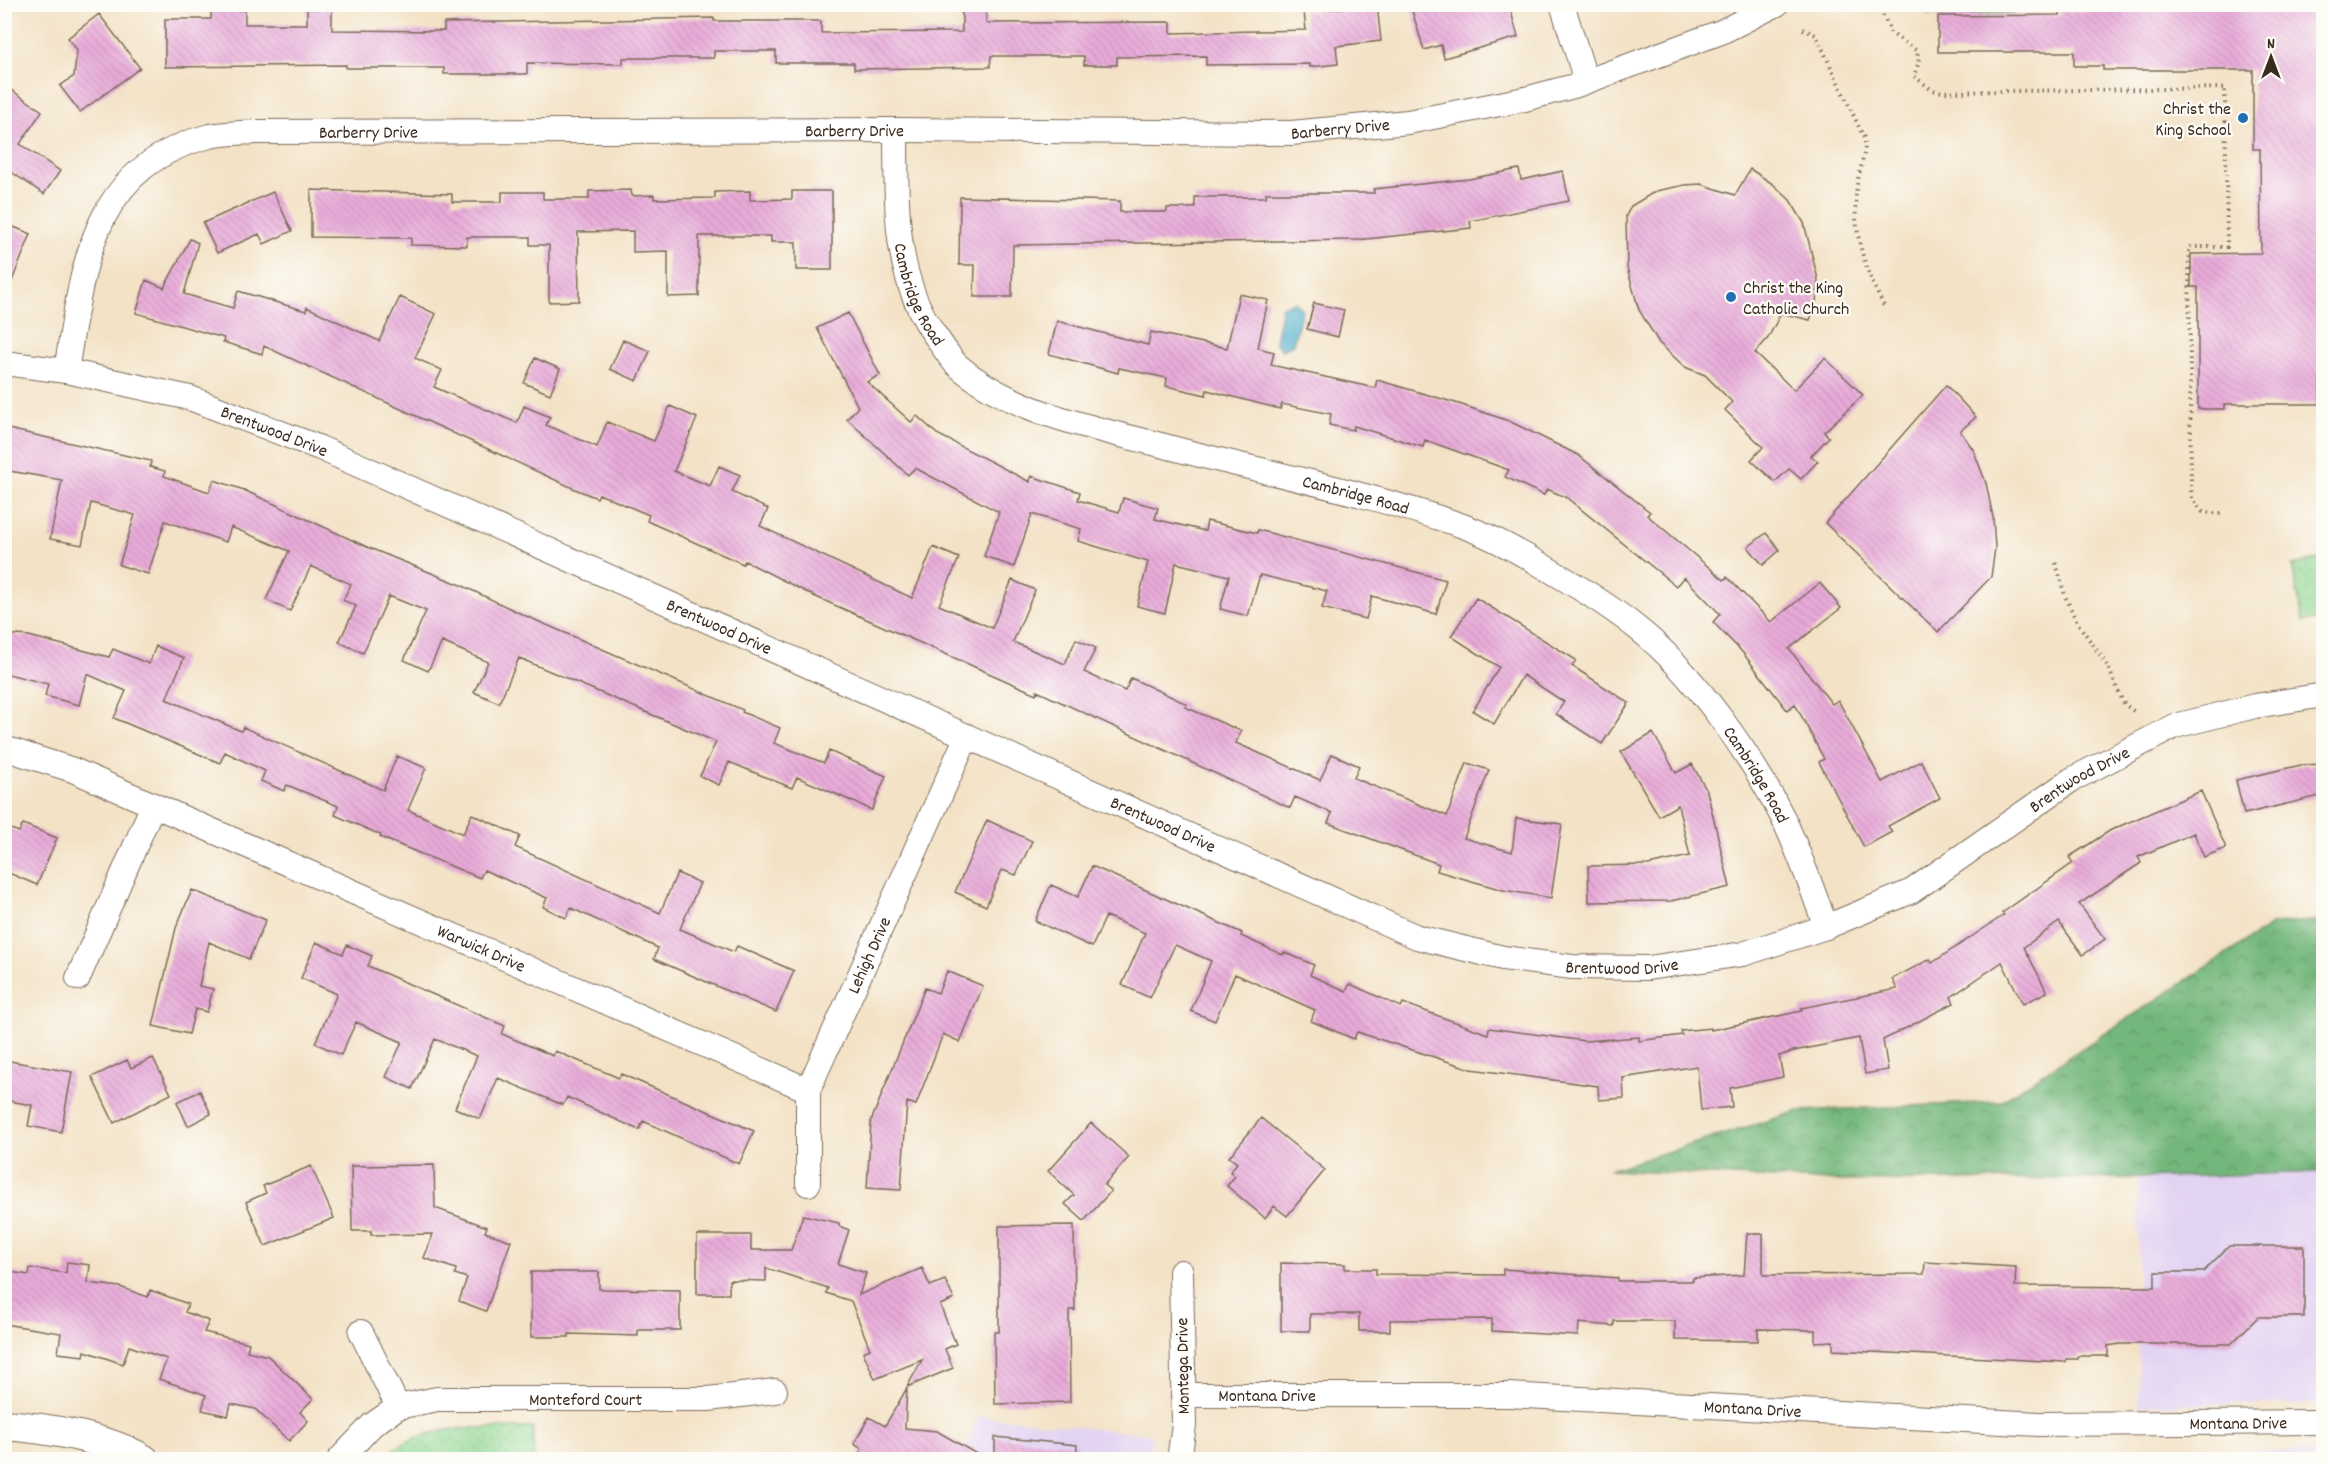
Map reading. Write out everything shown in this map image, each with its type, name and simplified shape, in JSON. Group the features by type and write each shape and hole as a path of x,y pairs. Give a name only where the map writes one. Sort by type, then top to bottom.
{"street":[{"path":"1562,4 1586,81"},
{"name":"Barberry Drive","path":"66,371 88,250 117,194 141,169 169,152 213,136 256,132 896,130 1291,133 1408,122 1525,99 1586,81 1721,32 1777,4"},
{"name":"Cambridge Road","path":"896,130 898,237 911,291 930,328 956,364 996,391 1055,417 1375,498 1466,527 1527,556 1585,590 1640,630 1691,682 1729,731 1755,769 1784,821 1826,927"},
{"name":"Brentwood Drive","path":"4,363 66,371 190,398 320,448 1417,937 1503,958 1572,967 1648,968 1743,954 1826,927 1912,891 2072,780 2175,726 2255,706 2324,695"},
{"name":"Lehigh Drive","path":"808,1184 808,1090 967,736"},
{"name":"Warwick Drive","path":"4,748 73,770 808,1090"},
{"path":"78,978 153,805"},
{"name":"Montega Drive","path":"1179,1460 1184,1425 1181,1272"},
{"path":"361,1332 398,1407"},
{"name":"Monteford Court","path":"339,1460 372,1425 398,1407 437,1399 708,1399 775,1391"},
{"name":"Montana Drive","path":"1183,1395 1508,1395 2039,1424 2324,1422"},
{"path":"4,1425 81,1436 144,1460"}],"path":[{"path":"1878,4 1891,33 1917,51 1919,62 1914,76 1932,90 1942,92 2225,88 2227,247 2189,247 2192,498 2203,512 2224,514"},
{"path":"1803,29 1816,35 1865,140 1866,152 1857,184 1857,227 1867,272 1884,306"},
{"path":"2056,563 2065,596 2077,622 2107,665 2124,704 2136,713"}],"shaded area":[{"path":"2323,1172 2323,1404 2138,1405 2138,1178"},
{"path":"978,1416 1152,1435 1148,1459 961,1460"},
{"path":"2238,1451 2323,1452 2323,1459 2239,1459"}],"green space":[{"path":"1927,5 2013,5 2013,14 1927,14"},
{"path":"2323,559 2323,618 2303,622 2292,565"},
{"path":"2323,920 2323,1172 2138,1178 1840,1181 1609,1170 1799,1111 2000,1102 2273,924"},
{"path":"474,1428 533,1428 534,1459 383,1459 398,1447 415,1438 434,1432"}],"water":[{"path":"1295,302 1302,310 1293,344 1282,350 1275,342 1282,306"}],"building":[{"path":"1377,4 1381,41 1336,46 1338,64 1310,67 1310,64 1206,65 1206,56 1117,57 1117,65 1084,65 1084,56 991,56 990,67 854,69 854,63 776,63 776,51 714,51 714,58 623,58 623,64 527,63 527,74 444,74 444,68 346,68 346,65 165,67 165,19 211,19 211,11 245,10 245,24 307,24 307,9 332,8 332,30 444,31 444,23 714,18 714,21 821,21 821,33 962,32 962,10 986,10 986,23 1171,22 1171,33 1306,30 1304,12"},
{"path":"1410,4 1509,4 1518,37 1444,58 1441,45 1424,50"},
{"path":"2098,4 2324,4 2324,314 2320,314 2320,404 2224,404 2224,409 2198,409 2198,287 2191,287 2191,254 2261,253 2260,149 2253,149 2253,70 2103,70 2103,66 2074,66 2074,52 1938,52 1938,16 2060,15 2060,11 2098,11"},
{"path":"99,14 140,68 80,112 60,86 74,76 77,50 68,38"},
{"path":"4,85 42,111 20,144 60,171 44,194 4,167"},
{"path":"1519,169 1521,180 1563,171 1569,201 1470,221 1471,228 1356,240 1013,245 1012,297 974,297 975,265 959,265 960,197 1120,201 1120,212 1167,212 1167,208 1195,208 1195,197 1266,197 1266,193 1374,193 1374,189 1469,179"},
{"path":"1750,169 1773,184 1790,200 1804,223 1818,279 1816,303 1810,320 1781,313 1768,338 1755,353 1794,390 1825,358 1863,395 1824,432 1829,437 1811,456 1818,461 1801,479 1789,469 1775,482 1751,460 1763,447 1725,410 1732,402 1705,375 1685,367 1659,343 1639,310 1627,268 1626,216 1631,206 1656,191 1685,185 1701,184 1735,195"},
{"path":"311,190 452,194 452,202 502,202 502,192 543,192 543,199 589,199 589,191 631,190 632,196 654,195 654,199 715,198 715,192 750,191 750,200 792,199 792,191 832,191 832,270 796,270 796,242 771,242 771,236 699,236 699,296 668,297 668,251 633,252 633,231 578,232 579,301 549,302 549,245 530,245 530,237 467,237 467,246 411,245 411,238 311,237"},
{"path":"273,192 292,231 264,244 259,234 217,253 203,223"},
{"path":"4,223 31,234 5,298 4,298"},
{"path":"190,239 198,243 184,294 233,308 238,291 306,311 307,307 379,341 400,297 436,314 415,358 442,370 434,387 517,423 524,406 550,417 546,425 597,447 607,422 654,441 670,406 697,418 674,471 710,486 719,466 740,475 732,492 768,509 760,526 912,598 933,547 959,558 939,605 992,628 1012,580 1035,590 1013,642 1065,664 1076,639 1096,648 1084,672 1125,691 1131,678 1187,704 1185,707 1241,731 1236,743 1320,780 1332,754 1359,766 1354,778 1447,816 1467,763 1489,770 1464,838 1512,852 1516,818 1562,824 1551,898 1503,890 1437,871 1439,864 1328,823 1332,813 1295,797 1290,808 1037,691 1036,694 814,596 745,561 743,564 647,521 649,515 599,494 597,498 575,489 264,346 262,354 223,342 224,338 136,313 146,280 164,288"},
{"path":"1239,294 1268,300 1258,348 1274,352 1271,365 1375,388 1377,380 1456,403 1509,421 1578,455 1650,512 1647,515 1724,580 1727,577 1771,622 1820,583 1841,608 1789,649 1832,704 1838,700 1882,782 1921,761 1940,798 1888,826 1892,832 1864,847 1819,762 1824,759 1795,704 1787,710 1743,653 1713,622 1720,614 1684,577 1676,586 1567,498 1547,489 1544,495 1505,477 1509,470 1425,440 1423,447 1354,426 1353,430 1329,425 1331,414 1282,404 1280,409 1207,390 1206,395 1166,386 1167,378 1119,368 1118,373 1049,354 1057,321 1148,345 1151,332 1227,348"},
{"path":"1314,303 1344,310 1338,337 1307,329"},
{"path":"848,313 880,375 867,382 911,422 917,416 937,434 1030,482 1031,476 1080,492 1078,500 1119,512 1123,498 1158,508 1155,519 1205,531 1207,521 1257,533 1258,530 1446,580 1436,614 1372,596 1366,619 1322,608 1327,591 1260,575 1248,616 1220,609 1229,576 1176,563 1165,613 1137,606 1148,562 1078,541 1081,529 1032,514 1014,567 984,556 999,512 915,468 908,475 847,419 858,407 817,328"},
{"path":"623,340 650,351 637,381 610,369"},
{"path":"535,358 560,369 550,394 524,383"},
{"path":"1946,385 1976,417 1960,431 1973,449 1986,483 1993,517 1995,548 1991,577 1938,632 1825,523"},
{"path":"4,428 151,461 150,467 165,471 164,476 209,492 214,480 244,490 367,547 461,585 780,728 774,743 824,763 829,751 886,776 872,810 797,777 792,788 729,762 719,785 700,776 716,742 519,658 499,703 474,692 488,662 442,642 428,671 404,660 426,611 389,596 363,653 339,642 356,606 343,600 351,584 311,566 290,611 266,600 289,551 231,527 226,542 165,521 148,574 119,565 135,515 91,503 82,545 50,539 62,480 4,470"},
{"path":"1766,533 1780,550 1763,565 1748,547"},
{"path":"1476,598 1576,660 1572,666 1629,703 1602,744 1556,714 1564,702 1523,675 1494,724 1473,711 1499,667 1451,636"},
{"path":"4,634 29,636 109,657 113,649 149,664 156,646 184,658 166,699 241,731 243,727 383,790 397,756 426,768 408,810 463,834 472,814 520,836 515,847 660,913 677,873 700,883 680,929 734,952 737,946 794,971 776,1012 654,959 658,948 571,908 566,918 543,907 547,898 484,870 480,878 380,837 381,835 335,815 338,806 287,785 284,791 261,781 265,771 225,752 220,763 114,718 126,691 87,674 79,705 45,696 48,684 4,673"},
{"path":"1653,733 1676,773 1692,764 1707,791 1730,887 1671,901 1589,902 1588,866 1648,865 1690,856 1678,805 1659,816 1621,752"},
{"path":"2324,764 2324,795 2244,814 2236,780 2301,765"},
{"path":"2201,791 2226,848 2204,857 2194,833 2138,857 2141,863 2079,904 2105,939 2083,955 2059,922 2024,947 2047,992 2023,1004 2002,962 1951,997 1954,1003 1883,1040 1888,1070 1865,1074 1859,1038 1794,1051 1779,1056 1783,1077 1730,1088 1732,1107 1701,1110 1697,1066 1623,1078 1624,1098 1599,1100 1598,1086 1471,1069 1357,1032 1354,1039 1311,1021 1315,1010 1235,974 1215,1021 1191,1011 1211,961 1175,945 1150,998 1122,985 1145,933 1106,916 1092,947 1035,921 1051,885 1078,897 1092,866 1242,933 1241,936 1283,955 1284,952 1314,965 1310,975 1346,991 1350,984 1401,1007 1403,1003 1488,1034 1489,1028 1585,1041 1639,1037 1639,1041 1682,1035 1681,1031 1711,1028 1711,1030 1802,1011 1801,1008 1897,989 1892,979 1930,959 1932,963 2004,915 2002,913 2073,863 2069,857 2111,830"},
{"path":"987,820 1032,841 1016,875 1002,870 986,906 955,892"},
{"path":"23,824 57,838 37,885 4,871 4,826 19,832"},
{"path":"192,890 266,920 249,959 209,942 199,986 213,989 207,1012 195,1009 189,1034 153,1026 176,928"},
{"path":"316,942 343,954 347,945 372,956 368,966 505,1026 502,1034 553,1056 555,1051 619,1078 621,1074 754,1131 739,1164 643,1121 639,1130 567,1097 563,1105 498,1078 480,1119 455,1108 477,1056 435,1039 412,1089 386,1077 402,1042 356,1022 341,1055 315,1043 337,994 301,978"},
{"path":"947,971 983,986 960,1042 943,1034 916,1105 907,1102 901,1190 867,1188 871,1121 925,988 938,993"},
{"path":"153,1058 171,1094 114,1123 92,1077 127,1060 131,1068"},
{"path":"4,1060 72,1072 61,1132 28,1126 32,1105 4,1100"},
{"path":"200,1091 211,1114 188,1126 177,1102"},
{"path":"1261,1118 1325,1170 1287,1216 1274,1206 1265,1218 1227,1186 1235,1176 1230,1172 1237,1163 1229,1157"},
{"path":"1091,1123 1129,1157 1104,1185 1111,1191 1084,1221 1065,1204 1074,1195 1048,1171"},
{"path":"434,1165 435,1208 487,1227 485,1232 511,1241 486,1311 459,1301 467,1278 455,1274 456,1269 424,1258 433,1234 371,1235 371,1231 352,1231 351,1166"},
{"path":"311,1166 334,1218 265,1246 246,1202 266,1193 263,1186"},
{"path":"803,1215 839,1223 839,1226 849,1230 838,1264 866,1273 859,1295 922,1268 930,1286 945,1280 954,1299 940,1305 956,1344 945,1349 953,1368 907,1387 922,1360 875,1379 863,1352 870,1349 851,1301 826,1293 828,1288 766,1268 766,1281 729,1280 729,1294 697,1294 697,1235 751,1235 751,1250 791,1250"},
{"path":"1074,1225 1075,1310 1069,1310 1070,1402 995,1404 994,1332 999,1332 999,1226"},
{"path":"1747,1233 1763,1234 1763,1275 1924,1274 1925,1262 2016,1267 2015,1286 2155,1287 2155,1272 2203,1272 2229,1246 2304,1246 2304,1317 2258,1317 2231,1344 2120,1344 2108,1346 2108,1356 2078,1356 2078,1359 2066,1359 2066,1362 1833,1350 1833,1341 1815,1342 1815,1330 1758,1329 1758,1341 1675,1340 1675,1321 1614,1321 1614,1326 1579,1323 1578,1336 1492,1331 1492,1319 1390,1320 1390,1331 1359,1331 1359,1314 1310,1314 1310,1331 1281,1331 1281,1263 1345,1264 1345,1269 1376,1269 1376,1274 1503,1275 1503,1269 1618,1278 1618,1281 1693,1281 1693,1278 1744,1275"},
{"path":"67,1262 90,1265 88,1283 120,1287 148,1297 150,1290 188,1304 185,1312 209,1321 204,1332 249,1343 247,1351 268,1356 313,1399 300,1412 308,1421 289,1441 255,1409 231,1404 228,1416 202,1410 206,1395 159,1379 167,1359 129,1346 123,1364 85,1351 84,1356 58,1353 61,1333 4,1324 4,1271 29,1275 30,1268 66,1273"},
{"path":"531,1272 599,1272 599,1289 680,1290 680,1330 638,1330 638,1336 569,1334 569,1337 531,1337"},
{"path":"907,1388 905,1428 937,1431 987,1460 856,1460 862,1449 854,1444 869,1417 885,1426"},
{"path":"995,1437 1077,1445 1076,1460 995,1460"}],"place":[{"name":"Christ the King School","path":"2243,118"},
{"name":"Christ the King Catholic Church","path":"1731,297"}]}
